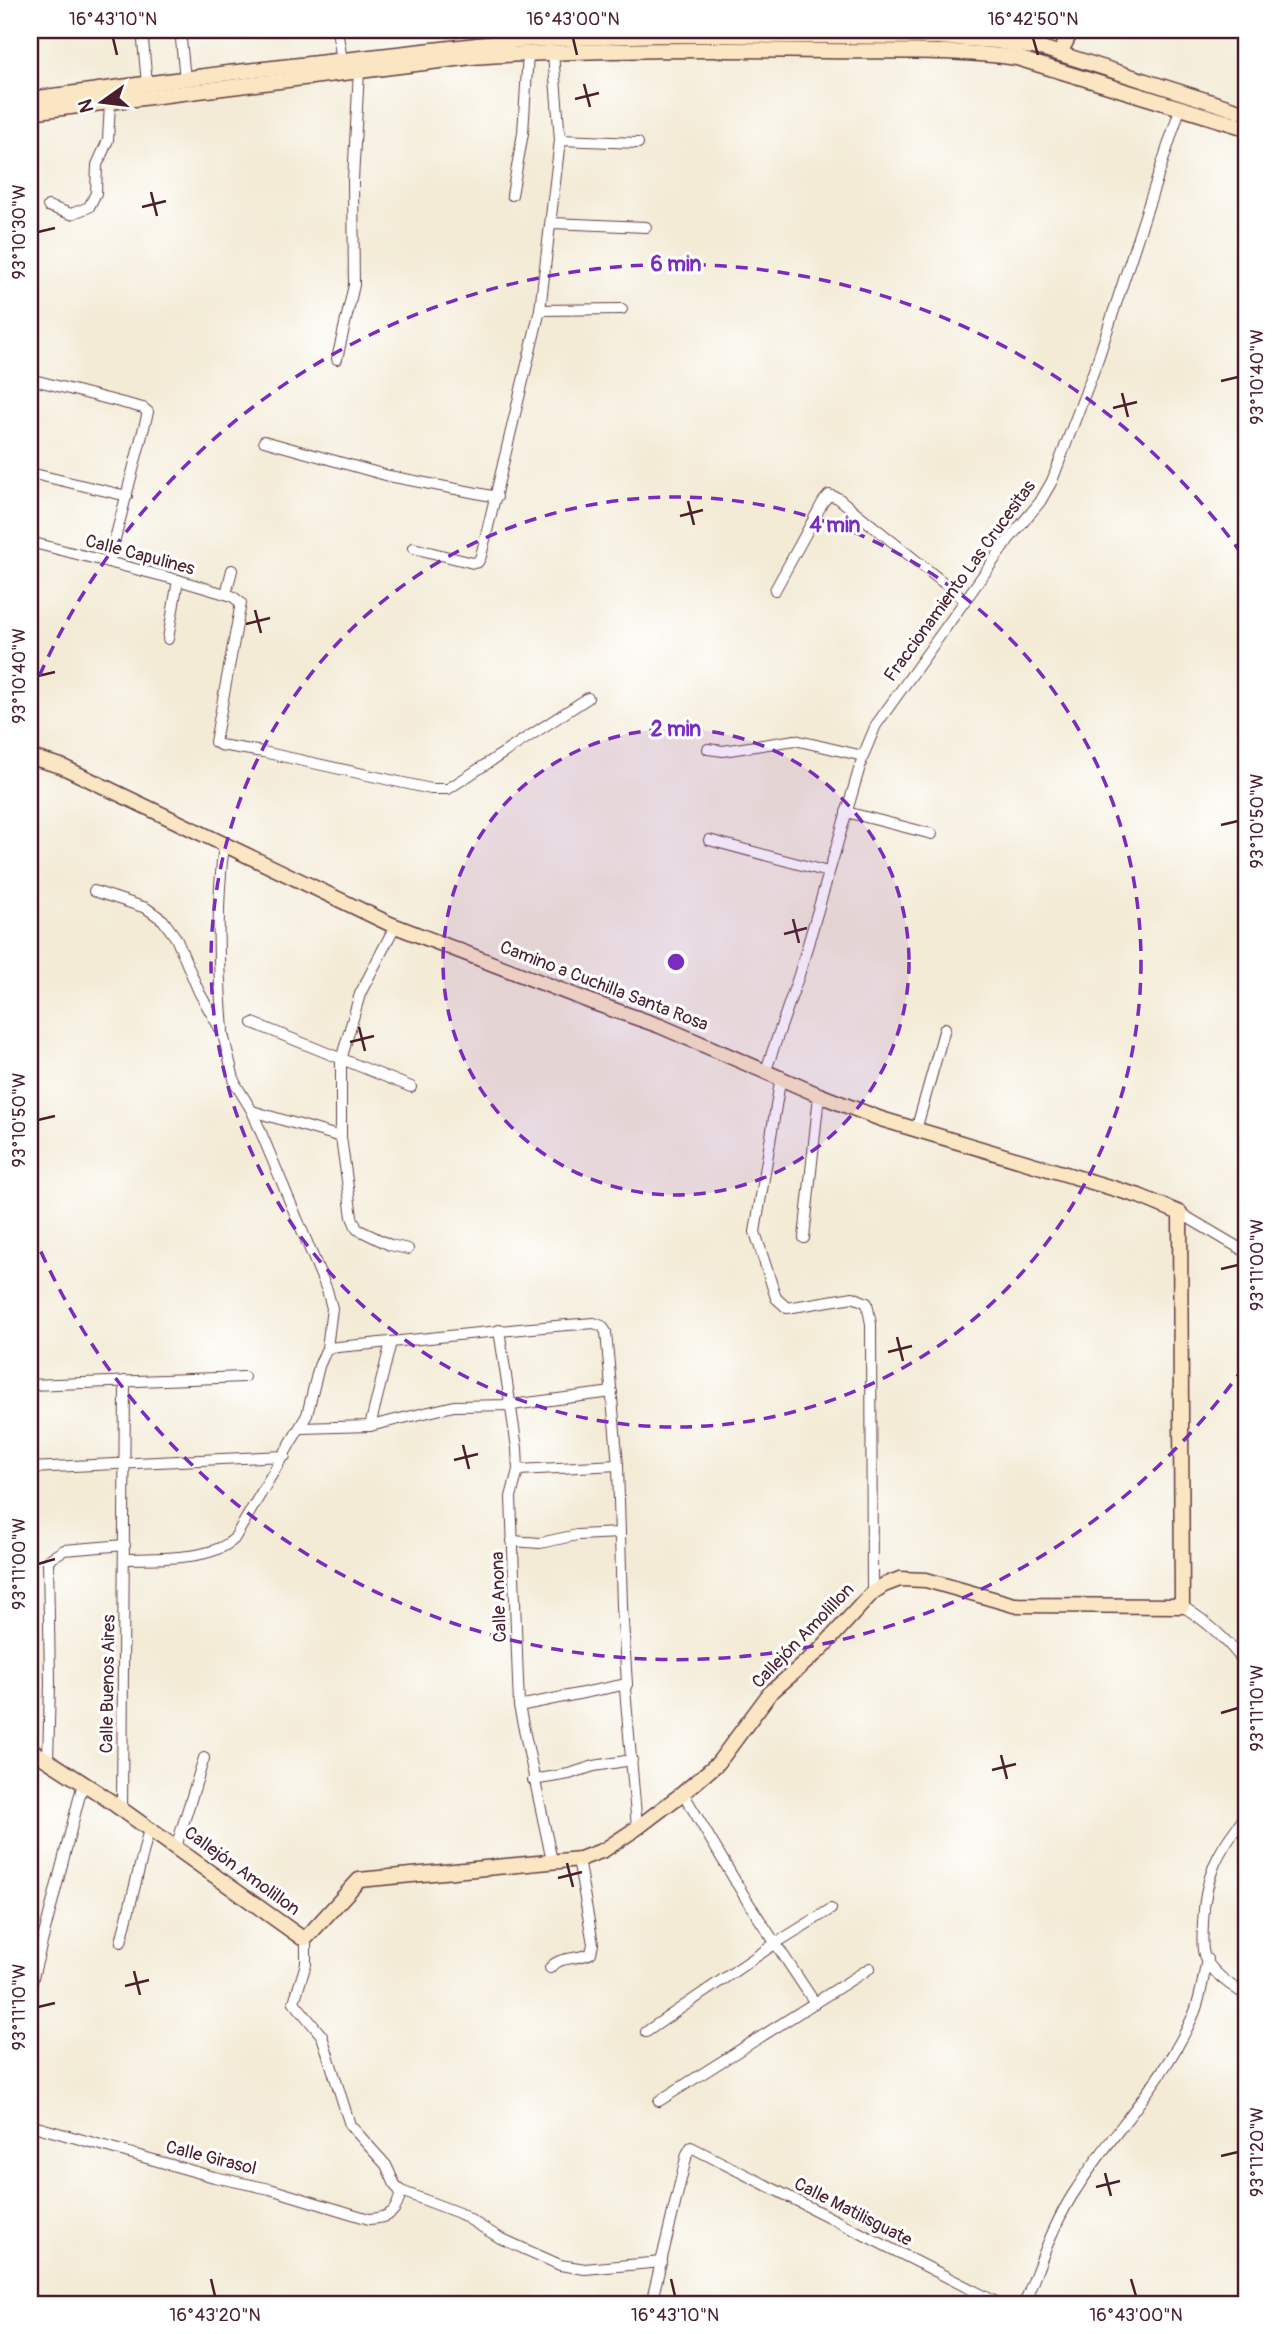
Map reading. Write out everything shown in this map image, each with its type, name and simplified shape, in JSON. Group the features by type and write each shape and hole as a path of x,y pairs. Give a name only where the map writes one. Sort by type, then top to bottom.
{"street":[{"path":"142,30 147,83"},
{"path":"180,30 185,79"},
{"path":"337,30 342,60"},
{"path":"1027,46 1036,30"},
{"path":"1060,53 1072,30"},
{"path":"30,99 519,35 571,34 661,42 708,42 938,33 1060,53 1246,113"},
{"path":"30,112 472,57 553,53 661,42"},
{"path":"708,42 990,54 1040,64 1246,128"},
{"path":"413,548 478,562 497,497 540,310 552,223 560,140 553,53"},
{"path":"512,195 523,133 528,54"},
{"path":"337,359 354,285 353,180 359,71"},
{"path":"1142,97 1148,81"},
{"path":"48,206 71,214 89,207 96,193 97,165 108,140 110,103"},
{"name":"Fraccionamiento Las Crucesitas","path":"766,1070 799,975 863,756 876,725 1009,538 1040,502 1052,481 1097,362 1180,109"},
{"path":"560,140 638,143"},
{"path":"552,223 646,227"},
{"path":"540,310 622,309"},
{"path":"30,379 143,408 148,412 109,562"},
{"path":"264,441 389,476 497,497"},
{"path":"30,473 127,495"},
{"path":"775,590 829,495 838,498 965,600"},
{"name":"Calle Capulines","path":"31,546 178,580 226,594 241,603 215,742 431,789 448,789 588,698"},
{"path":"226,594 232,570"},
{"path":"168,639 178,580"},
{"path":"708,749 723,751 795,740 863,756"},
{"name":"Camino a Cuchilla Santa Rosa","path":"30,757 61,766 395,926 660,1026 781,1076 819,1095 916,1130 1139,1196 1180,1213"},
{"path":"846,812 932,834"},
{"path":"709,840 828,872"},
{"path":"125,1559 166,1558 216,1551 234,1539 301,1428 327,1348 332,1308 327,1290 252,1111 235,1083 223,1034 217,946 223,844"},
{"path":"94,891 146,908 163,920 176,938 200,992 223,1034"},
{"path":"395,926 360,994 341,1060 341,1137 356,1229 390,1245 408,1249"},
{"path":"253,1023 411,1087"},
{"path":"916,1130 945,1028"},
{"path":"781,1076 755,1232 776,1298 787,1308 853,1297 867,1303 871,1324 872,1593"},
{"path":"804,1238 819,1095"},
{"path":"252,1111 341,1137"},
{"path":"1180,1213 1246,1252"},
{"path":"1180,1213 1182,1606 1208,1622 1234,1648 1246,1665"},
{"path":"327,1348 594,1323 602,1326 606,1332 618,1465 627,1717 637,1827"},
{"name":"Calle Anona","path":"499,1330 512,1405 518,1470 511,1497 519,1706 552,1861"},
{"path":"370,1426 391,1342"},
{"path":"30,1385 244,1377"},
{"name":"Calle Buenos Aires","path":"122,1810 125,1381"},
{"path":"301,1428 370,1426 454,1406 512,1405 612,1392"},
{"path":"30,1468 285,1456"},
{"path":"518,1470 618,1465"},
{"path":"512,1541 540,1543 577,1535 620,1533"},
{"path":"48,1761 48,1560 64,1550 125,1545"},
{"name":"Callejón Amolillon","path":"30,1749 176,1847 302,1938 306,1938 359,1880 578,1859 604,1850 683,1793 725,1756 770,1693 821,1649 872,1593 884,1585 900,1579 926,1580 1014,1605 1182,1606"},
{"path":"519,1706 627,1684"},
{"path":"176,1847 204,1758"},
{"path":"533,1780 632,1760"},
{"path":"30,1989 83,1783"},
{"path":"683,1793 746,1899 815,2003"},
{"path":"1246,1815 1230,1835 1211,1868 1204,1905 1202,1937 1204,1956 1231,1986 1246,1995"},
{"path":"121,1942 149,1829"},
{"path":"550,1968 555,1962 591,1953 593,1944 578,1859"},
{"path":"646,2032 776,1943 831,1909"},
{"path":"306,1938 306,1964 294,2001 321,2036 349,2125 386,2165 396,2187 408,2196 459,2213 500,2238 560,2265 585,2269 662,2262 651,2304"},
{"path":"1024,2304 1057,2223 1076,2188 1156,2082 1180,2042 1194,2014 1207,1959"},
{"path":"659,2101 870,1968"},
{"name":"Calle Girasol","path":"30,2125 214,2177 270,2189 369,2219 391,2215 398,2206 401,2191"},
{"name":"Calle Matilisguate","path":"662,2262 687,2154 691,2147 1000,2304"}]}
